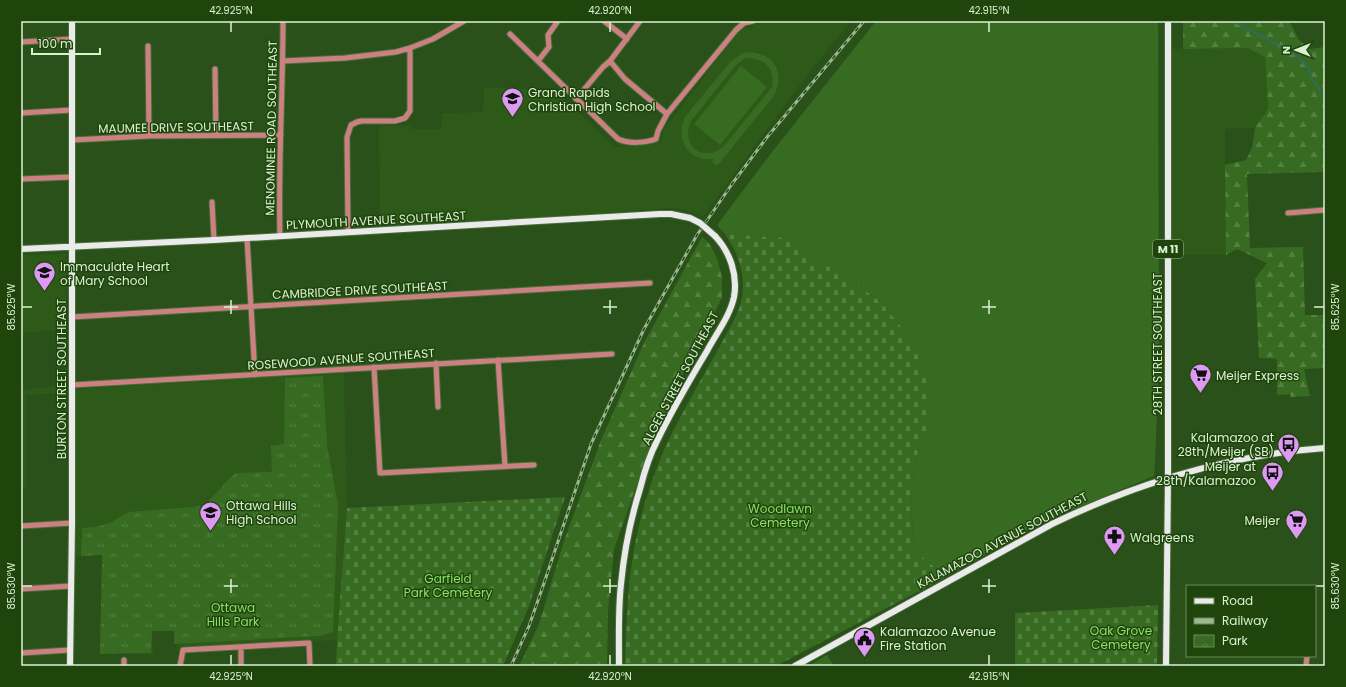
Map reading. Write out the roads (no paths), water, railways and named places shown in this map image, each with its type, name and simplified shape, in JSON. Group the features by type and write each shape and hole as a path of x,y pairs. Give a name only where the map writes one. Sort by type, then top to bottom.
{"main road":[{"name":"BURTON STREET SOUTHEAST","path":"70,666 72,523 72,21"},
{"name":"28TH STREET SOUTHEAST","path":"1166,666 1168,477 1168,21"},
{"name":"PLYMOUTH AVENUE SOUTHEAST","path":"21,249 214,240 660,214 671,214 690,218 700,223 722,244"},
{"name":"ALGER STREET SOUTHEAST","path":"619,666 620,606 624,558 634,508 644,473 656,443 687,385 725,320 733,300 735,284 733,271 730,259 722,244"},
{"name":"KALAMAZOO AVENUE SOUTHEAST","path":"795,666 1052,524 1094,504 1168,477 1254,456 1325,448"}],"street":[{"name":"MENOMINEE ROAD SOUTHEAST","path":"280,236 279,183 283,21"},
{"path":"283,61 345,58 396,52 433,39 464,21"},
{"path":"538,61 548,47 548,35 558,21"},
{"path":"604,21 627,39"},
{"path":"576,98 610,61 640,21"},
{"path":"510,34 618,139 627,142 650,141 656,139 658,131 667,114 736,30 744,23 753,21"},
{"path":"21,42 72,38"},
{"path":"148,46 148,136"},
{"path":"348,232 347,136 351,126 357,122 395,121 405,118 410,111 410,48"},
{"path":"610,61 625,80 667,114"},
{"path":"215,69 216,135"},
{"path":"21,113 72,110"},
{"name":"MAUMEE DRIVE SOUTHEAST","path":"72,140 148,136 281,135"},
{"path":"21,179 72,177"},
{"path":"212,202 214,240"},
{"path":"1288,213 1325,210"},
{"path":"247,238 255,375"},
{"name":"CAMBRIDGE DRIVE SOUTHEAST","path":"72,316 650,283"},
{"name":"ROSEWOOD AVENUE SOUTHEAST","path":"72,385 612,354"},
{"path":"498,360 505,466"},
{"path":"436,363 438,407"},
{"path":"374,367 380,473 534,465"},
{"path":"21,526 72,523"},
{"path":"21,589 71,586"},
{"path":"180,666 183,650 310,643 310,666"},
{"path":"241,647 241,666"},
{"path":"21,653 70,650"}],"waterway":[{"path":"1232,21 1291,51 1303,62 1311,73 1312,79 1325,97"}],"railway":[{"path":"511,666 529,626 591,444 644,329 697,235 732,184 768,136 864,21"}],"place":[{"name":"Grand Rapids Christian High School","path":"513,118"},
{"name":"Immaculate Heart of Mary School","path":"44,292"},
{"name":"Meijer Express","path":"1200,394"},
{"name":"Kalamazoo at 28th/Meijer (SB)","path":"1289,464"},
{"name":"Meijer at 28th/Kalamazoo","path":"1272,492"},
{"name":"Ottawa Hills High School","path":"211,532"},
{"name":"Meijer","path":"1296,540"},
{"name":"Walgreens","path":"1115,556"},
{"name":"Kalamazoo Avenue Fire Station","path":"865,658"}],"park label":[{"name":"Woodlawn Cemetery","path":"780,515"},
{"name":"Garfield Park Cemetery","path":"448,585"},
{"name":"Ottawa Hills Park","path":"233,614"},
{"name":"Oak Grove Cemetery","path":"1121,637"}]}
